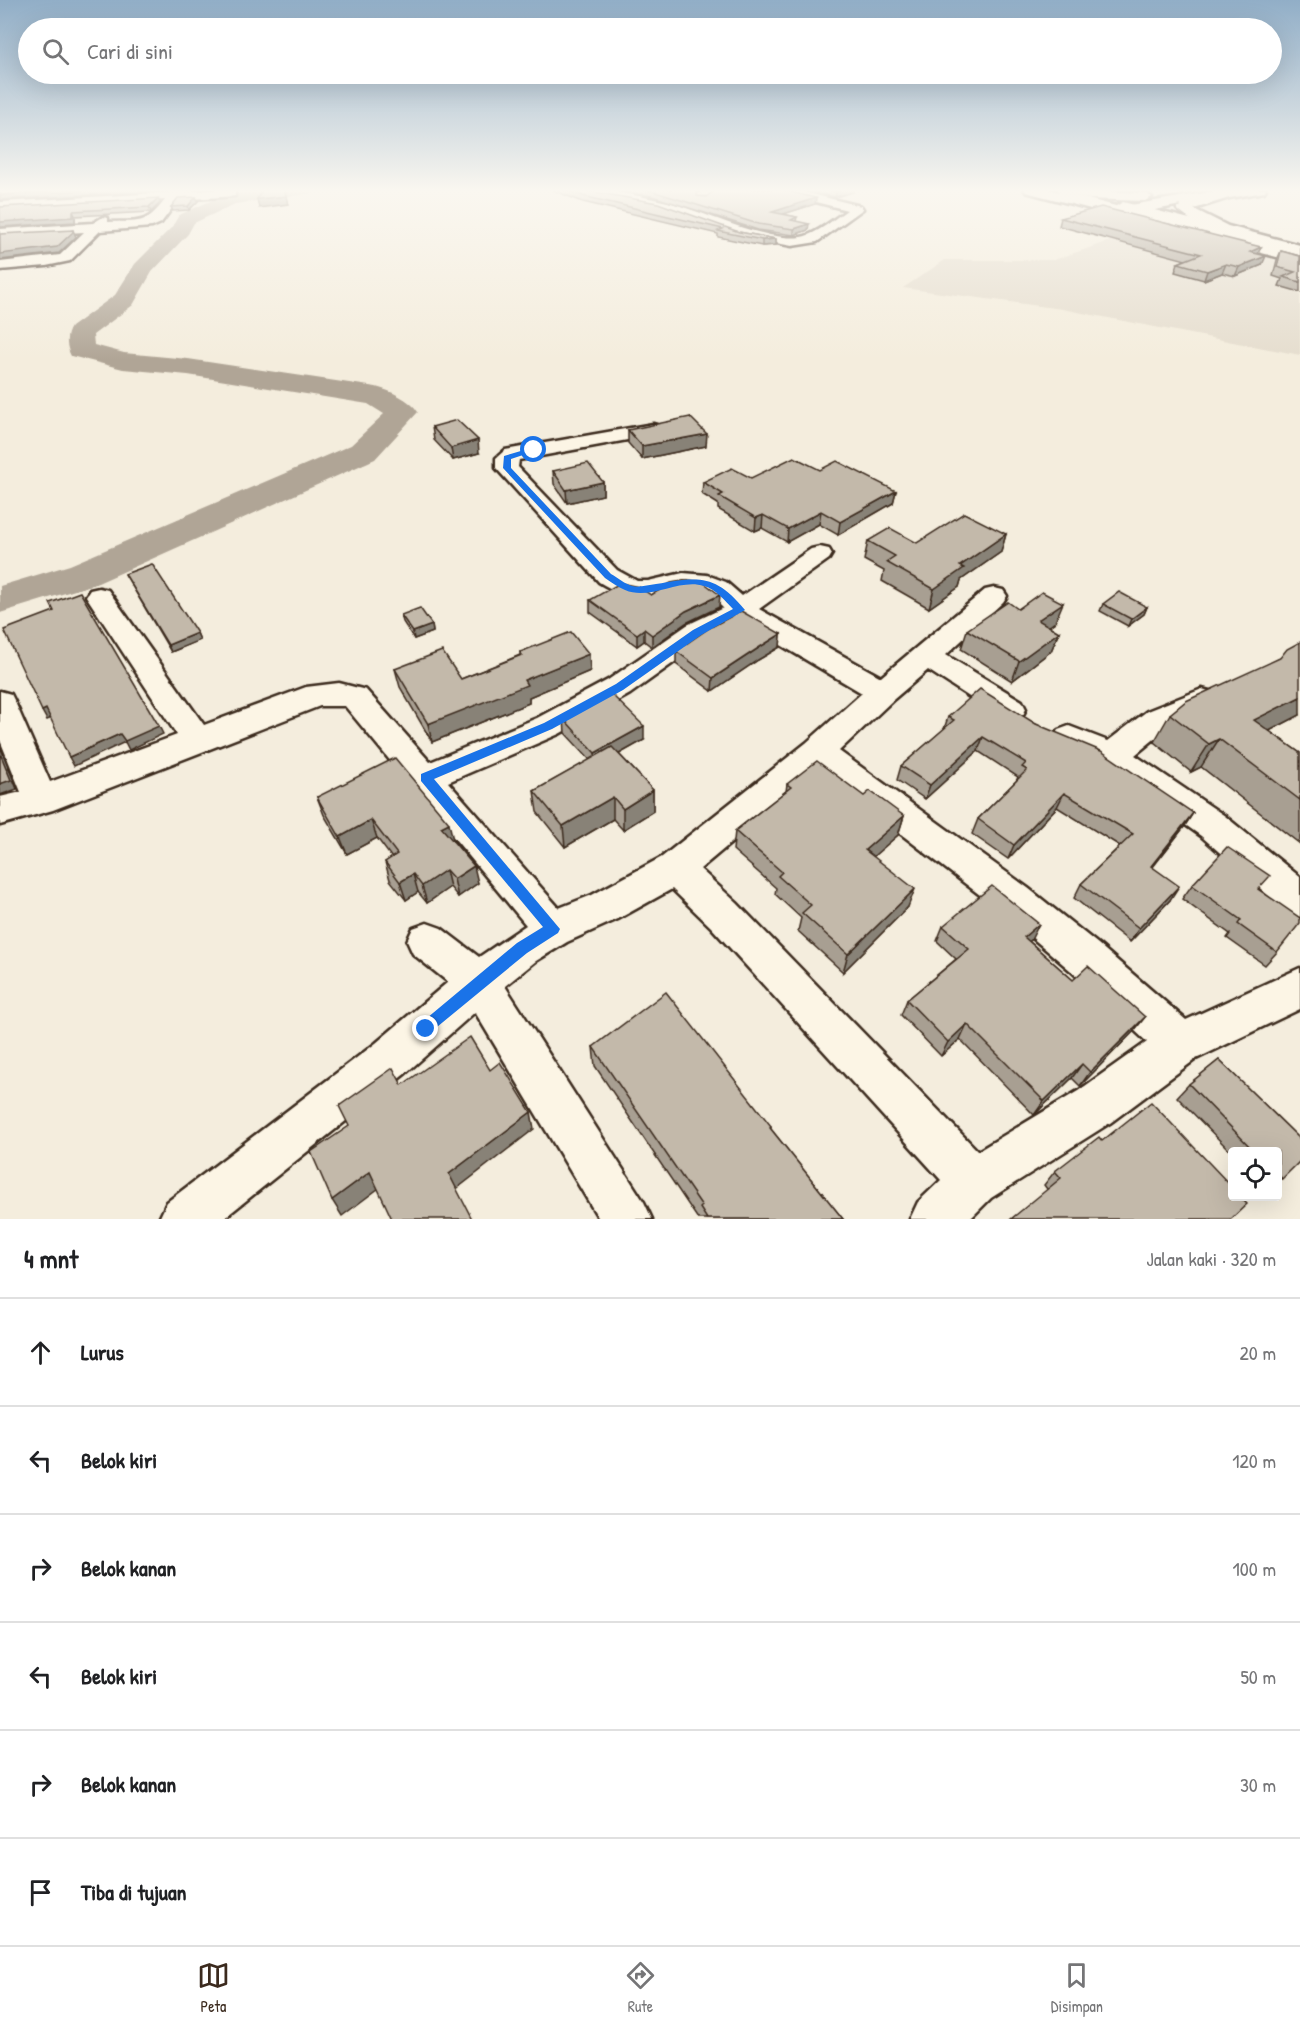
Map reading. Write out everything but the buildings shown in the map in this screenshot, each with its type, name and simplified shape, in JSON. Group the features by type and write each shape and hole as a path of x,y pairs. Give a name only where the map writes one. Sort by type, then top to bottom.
{"highway":[{"path":"1255,246 1300,258"},
{"path":"1278,246 1300,251"},
{"path":"1283,246 1300,251"}],"street":[{"path":"0,266 57,260 68,256 77,246"},
{"path":"653,430 513,455 507,458 507,468 618,584 640,590 689,582 706,583 719,590 740,610 883,691"},
{"path":"425,778 548,726 619,687 697,632 740,610 820,554"},
{"path":"99,596 198,741"},
{"path":"184,1219 391,1058 522,948 553,929 605,906 675,868 817,752 883,691 927,656 994,596"},
{"path":"927,656 1037,725 1112,756 1213,826 1300,900"},
{"path":"1112,756 1158,719 1231,686"},
{"path":"0,811 41,800 317,695 339,694 355,698 553,929"},
{"path":"0,702 41,800"},
{"path":"817,752 1016,900 1181,1044"},
{"path":"675,868 724,915 974,1182"},
{"path":"427,941 479,982 627,1219"},
{"path":"935,1219 974,1182 1094,1107 1181,1044 1300,988"}],"shaded area":[{"path":"1095,246 1237,246 1300,262 1300,355 1062,309 903,288 945,260 1054,260"}],"waterway":[{"path":"0,600 84,574 363,452 403,412 376,396 188,367 123,361 81,350 80,333 124,300 143,269 166,246"}],"route":[{"path":"426,1029 522,948 553,929 425,778 548,726 619,687 697,632 740,610 719,590 706,583 689,582 640,590 618,584 507,468 505,462 507,458 534,450"}]}
